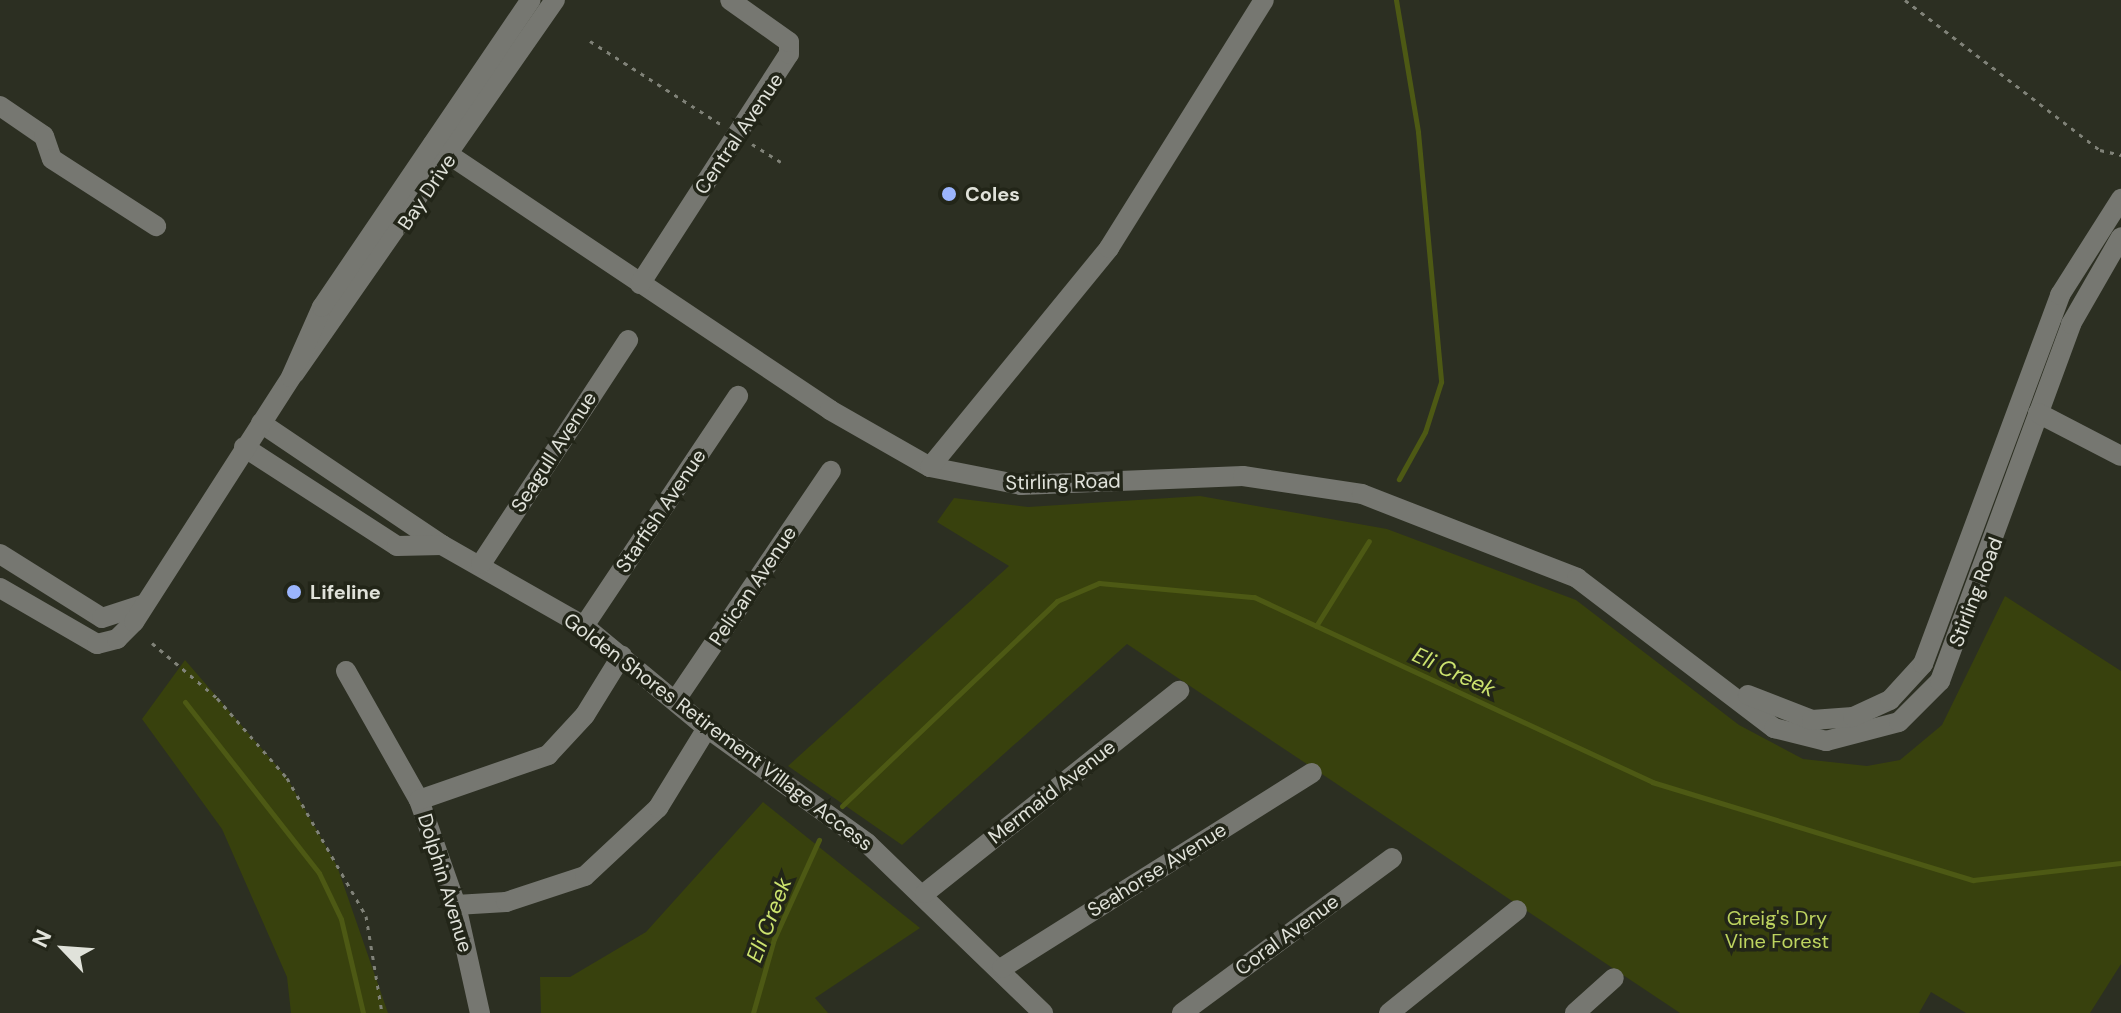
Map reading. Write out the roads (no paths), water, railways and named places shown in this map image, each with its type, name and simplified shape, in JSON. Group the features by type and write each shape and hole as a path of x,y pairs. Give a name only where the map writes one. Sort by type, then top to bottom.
{"street":[{"name":"Bay Drive","path":"291,377 322,307 531,0"},
{"name":"Bay Drive","path":"0,588 97,644 117,639 291,377 451,156 555,0"},
{"name":"Central Avenue","path":"640,284 784,66 789,42 730,0"},
{"path":"930,467 1109,248 1264,0"},
{"path":"0,106 44,136 52,159 156,226"},
{"name":"Stirling Road","path":"433,144 640,284 930,467 1021,485 1243,476 1362,494 1577,578 1696,665 1774,728 1800,737 1850,739 1899,722 1931,692 1954,652 2038,413 2085,293 2121,237"},
{"name":"Stirling Road","path":"1696,665 1766,705 1812,720 1863,713 1905,687 1936,639 2060,295 2121,199"},
{"name":"Seagull Avenue","path":"481,564 628,340"},
{"name":"Starfish Avenue","path":"584,626 738,396"},
{"path":"2038,413 2121,456"},
{"name":"Golden Shores Retirement Village Access","path":"261,423 442,545 481,564 584,626 707,728 925,893 1043,1013"},
{"name":"Golden Shores Retirement Village Access","path":"244,447 397,546 442,545"},
{"name":"Pelican Avenue","path":"675,701 831,471"},
{"path":"0,554 102,618 142,605"},
{"name":"Dolphin Avenue","path":"419,800 548,755 585,715 622,655"},
{"name":"Dolphin Avenue","path":"346,671 419,800 456,905 480,1013"},
{"name":"Mermaid Avenue","path":"925,893 1179,691"},
{"path":"456,905 506,902 585,876 658,808 707,728"},
{"name":"Seahorse Avenue","path":"1002,968 1312,773"},
{"name":"Coral Avenue","path":"1182,1013 1392,858"},
{"path":"1389,1013 1517,910"},
{"path":"1575,1013 1614,978"}],"waterway":[{"path":"1396,0 1418,132 1441,382 1425,432 1399,479"},
{"path":"1316,626 1369,541"},
{"name":"Eli Creek","path":"842,806 1057,601 1099,583 1254,597 1652,782 1973,880 2121,863"},
{"path":"185,702 319,873 341,919 363,1013"},
{"name":"Eli Creek","path":"753,1013 774,939 819,840"}],"place":[{"name":"Coles","path":"949,194"},
{"name":"Lifeline","path":"294,592"}],"park label":[{"name":"Greig's Dry Vine Forest","path":"1777,930"}]}
